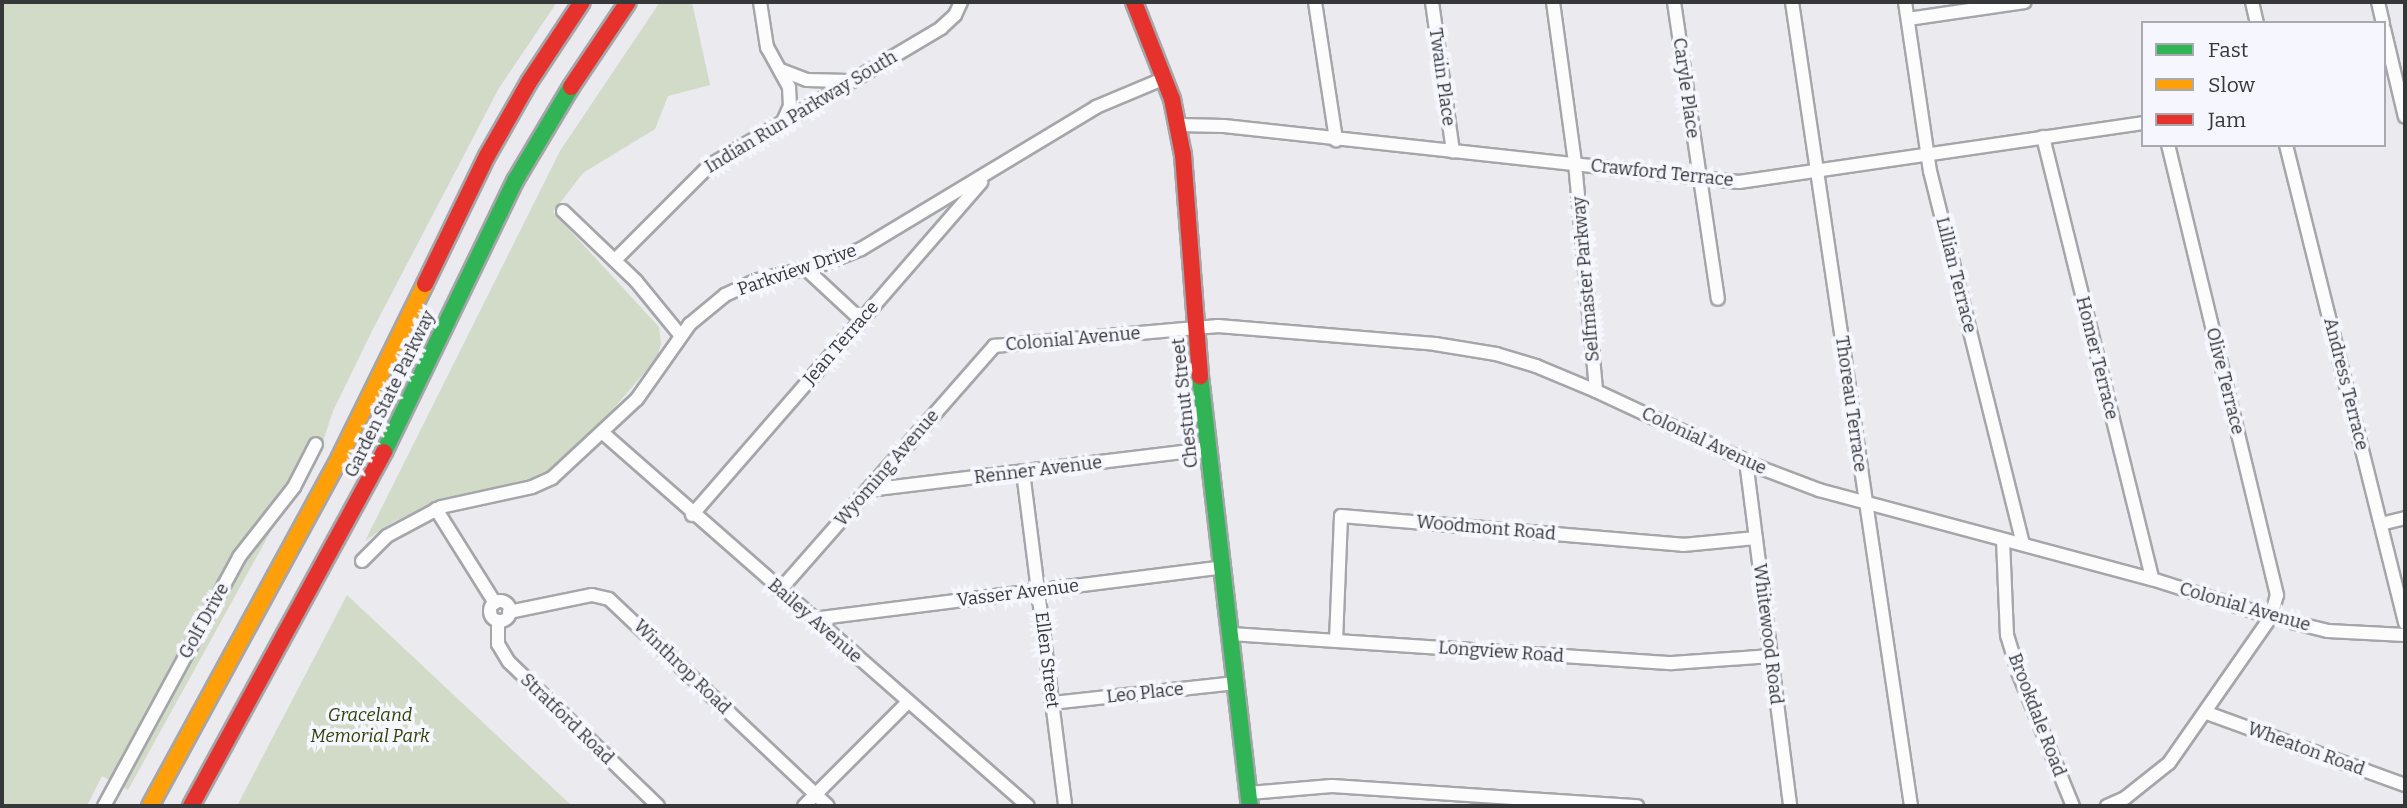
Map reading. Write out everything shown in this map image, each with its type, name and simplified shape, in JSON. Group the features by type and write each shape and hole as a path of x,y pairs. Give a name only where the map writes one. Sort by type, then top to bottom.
{"main road":[{"name":"Garden State Parkway","path":"150,806 340,457 487,156 529,82 582,2"},
{"name":"Garden State Parkway","path":"191,806 382,457 516,181 579,73 628,2"},
{"path":"579,73 641,2"},
{"name":"Chestnut Street","path":"1134,2 1166,78 1178,125 1208,449 1250,800"},
{"path":"204,806 237,720"}],"street":[{"path":"760,2 767,47 781,69 791,100 783,122"},
{"name":"Indian Run Parkway South","path":"615,260 702,172 947,24 956,15 961,2"},
{"path":"1315,2 1336,139"},
{"name":"Twain Place","path":"1432,2 1453,152"},
{"name":"Selfmaster Parkway","path":"1553,2 1575,163 1597,391"},
{"name":"Caryle Place","path":"1674,2 1717,299"},
{"name":"Thoreau Terrace","path":"1792,2 1911,806"},
{"name":"Lillian Terrace","path":"1905,2 1928,154 2024,544"},
{"path":"1908,19 2025,2"},
{"path":"2252,2 2257,21"},
{"path":"2378,2 2383,21"},
{"path":"2386,35 2402,86 2405,117"},
{"path":"781,69 800,78 823,82 858,78"},
{"name":"Parkview Drive","path":"362,561 387,536 436,509 546,482 603,433 651,382 681,336 702,312 733,291 766,278 806,269 872,243 1096,107 1166,78"},
{"name":"Crawford Terrace","path":"1178,125 1224,126 1743,181 2141,123"},
{"name":"Homer Terrace","path":"2043,137 2151,579"},
{"name":"Olive Terrace","path":"2168,147 2277,595 2271,617"},
{"name":"Andress Terrace","path":"2287,147 2405,623"},
{"name":"Jean Terrace","path":"692,514 990,172"},
{"path":"563,211 615,260 681,336"},
{"path":"806,269 861,320"},
{"name":"Colonial Avenue","path":"993,346 1218,326 1435,344 1523,362 1597,391 1746,461 1819,491 2151,579 2271,617 2328,631 2405,635"},
{"name":"Wyoming Avenue","path":"780,590 993,346"},
{"name":"Bailey Avenue","path":"603,433 692,514 1028,806"},
{"name":"Golf Drive","path":"104,806 239,557 293,487 316,444"},
{"name":"Renner Avenue","path":"868,491 1208,449"},
{"name":"Whitewood Road","path":"1746,461 1790,806"},
{"name":"Ellen Street","path":"1023,472 1065,806"},
{"path":"436,509 495,603"},
{"name":"Woodmont Road","path":"1336,641 1341,516 1683,545 1756,538"},
{"path":"2381,524 2405,519"},
{"name":"Brookdale Road","path":"2003,540 2007,635 2018,672 2073,806"},
{"name":"Vasser Avenue","path":"813,619 1223,567"},
{"name":"Winthrop Road","path":"509,612 593,595 609,599 828,806"},
{"path":"495,603 504,603 509,612 504,620 498,621 490,612 495,603"},
{"path":"2107,806 2125,798 2169,763 2207,713 2271,617"},
{"name":"Stratford Road","path":"498,621 498,644 509,662 659,806"},
{"name":"Longview Road","path":"1231,634 1672,663 1771,656"},
{"name":"Leo Place","path":"1052,703 1237,683"},
{"path":"804,806 908,702"},
{"name":"Wheaton Road","path":"2207,713 2405,785"},
{"path":"1250,800 1332,786 1637,806"},
{"path":"1422,792 1424,806"}],"green space":[{"path":"2,2 557,2 499,88 372,331 333,411 315,465 277,520 128,790 102,776 87,806 2,806"},
{"path":"660,2 692,2 710,85 668,96 655,129 583,173 553,212 659,327 661,344 657,358 602,422 547,474 432,504 393,522 365,541 560,151"},
{"name":"Graceland Memorial Park","path":"347,595 572,806 237,806"}],"traffic: fast":[{"path":"384,452 515,181 571,87"},
{"path":"1200,376 1250,806"}],"traffic: slow":[{"path":"150,806 340,457 425,284"}],"traffic: jam":[{"path":"425,284 487,156 529,82 582,2"},
{"path":"571,87 628,2"},
{"path":"1134,2 1172,99 1183,155 1200,376"},
{"path":"191,806 384,452"}]}
